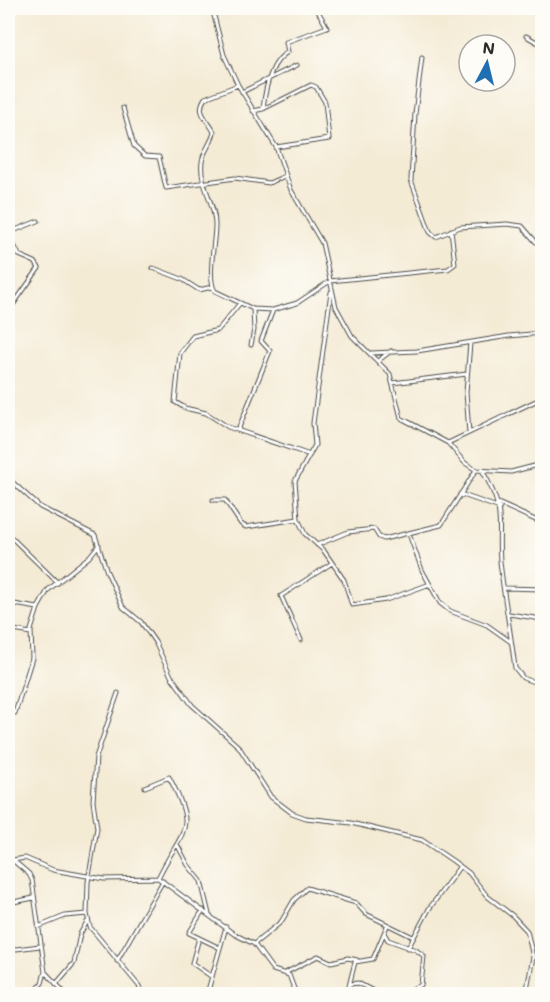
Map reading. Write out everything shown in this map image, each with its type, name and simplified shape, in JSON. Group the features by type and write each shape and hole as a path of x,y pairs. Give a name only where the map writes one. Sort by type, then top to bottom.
{"street":[{"path":"213,8 224,55 238,85 276,147 285,176 296,200 322,243 330,281 331,291 313,423 315,439 310,455 296,478 297,519 305,534 317,545 345,580 350,603 354,605 386,600 430,584"},
{"path":"263,109 268,81 281,56 288,51 286,42 327,27 316,8"},
{"path":"526,36 543,45"},
{"path":"423,57 415,114 412,188 430,232 436,237 451,230 494,224 519,225 543,246"},
{"path":"242,92 297,65"},
{"path":"238,85 205,98 201,105 201,115 213,132 211,144 202,163 203,185 215,223 212,287 215,291 253,309 273,310 297,303 330,281 451,268 455,264 451,230"},
{"path":"253,111 263,109 311,85 316,87 325,102 329,139 276,147"},
{"path":"123,108 134,146 145,156 159,157 166,188 203,185 235,178 269,183 285,176"},
{"path":"8,312 31,284 39,268 38,264 19,255 8,233 38,221"},
{"path":"153,268 182,279 199,290 212,287"},
{"path":"331,291 341,319 352,336 379,360 390,374 398,413 403,422 448,443 465,463 476,470 511,472 543,464"},
{"path":"240,303 218,330 193,336 180,353 175,400 181,407 207,413 238,431 310,455"},
{"path":"251,345 254,330 253,309"},
{"path":"238,431 270,351 261,341 273,310"},
{"path":"370,353 417,351 541,334 543,350"},
{"path":"469,433 470,343"},
{"path":"379,360 391,351"},
{"path":"392,383 468,374"},
{"path":"448,443 543,398"},
{"path":"317,545 348,532 375,530 379,537 384,539 444,523 476,470"},
{"path":"483,472 500,508 500,558 519,674 543,685"},
{"path":"8,478 40,507 90,530 98,539 107,572 123,607 141,622 155,642 171,676 192,705 236,742 261,783 276,802 292,813 306,818 351,823 422,840 460,866 487,896 513,916 527,931 533,957 526,993 531,994"},
{"path":"460,494 500,508"},
{"path":"213,500 225,500 241,524 246,526 297,519"},
{"path":"498,502 543,524"},
{"path":"409,533 422,570 438,601 450,611 487,625 513,643"},
{"path":"12,538 58,583"},
{"path":"8,714 15,713 32,658 31,633 38,609 48,590 89,557 99,545"},
{"path":"301,640 281,596 332,563"},
{"path":"505,588 543,589"},
{"path":"8,603 38,609"},
{"path":"509,615 543,619"},
{"path":"8,629 31,633"},
{"path":"56,984 74,963 80,934 87,922 88,877 97,828 93,801 96,757 118,693"},
{"path":"145,787 152,786 166,777 170,779 186,816 187,824 158,878"},
{"path":"177,845 201,882 209,914"},
{"path":"8,856 31,877 45,972 42,983 31,994"},
{"path":"13,860 25,858 53,870 88,877 124,881 158,878 226,927 254,944 271,968 292,978 296,994"},
{"path":"408,948 460,866"},
{"path":"117,961 163,881"},
{"path":"254,944 280,921 294,900 307,888 356,903 366,914 413,937"},
{"path":"8,903 34,898"},
{"path":"203,910 189,931 220,948"},
{"path":"38,927 65,916 87,914"},
{"path":"87,922 139,986 142,994"},
{"path":"285,973 318,956 331,962 348,958 373,959 387,926"},
{"path":"207,994 226,927"},
{"path":"384,933 388,940 424,956 422,984 401,994"},
{"path":"199,938 192,963 212,977"},
{"path":"8,950 40,946"},
{"path":"347,994 351,970 357,960"},
{"path":"45,972 66,994"},
{"path":"349,985 354,982 379,994"}]}
